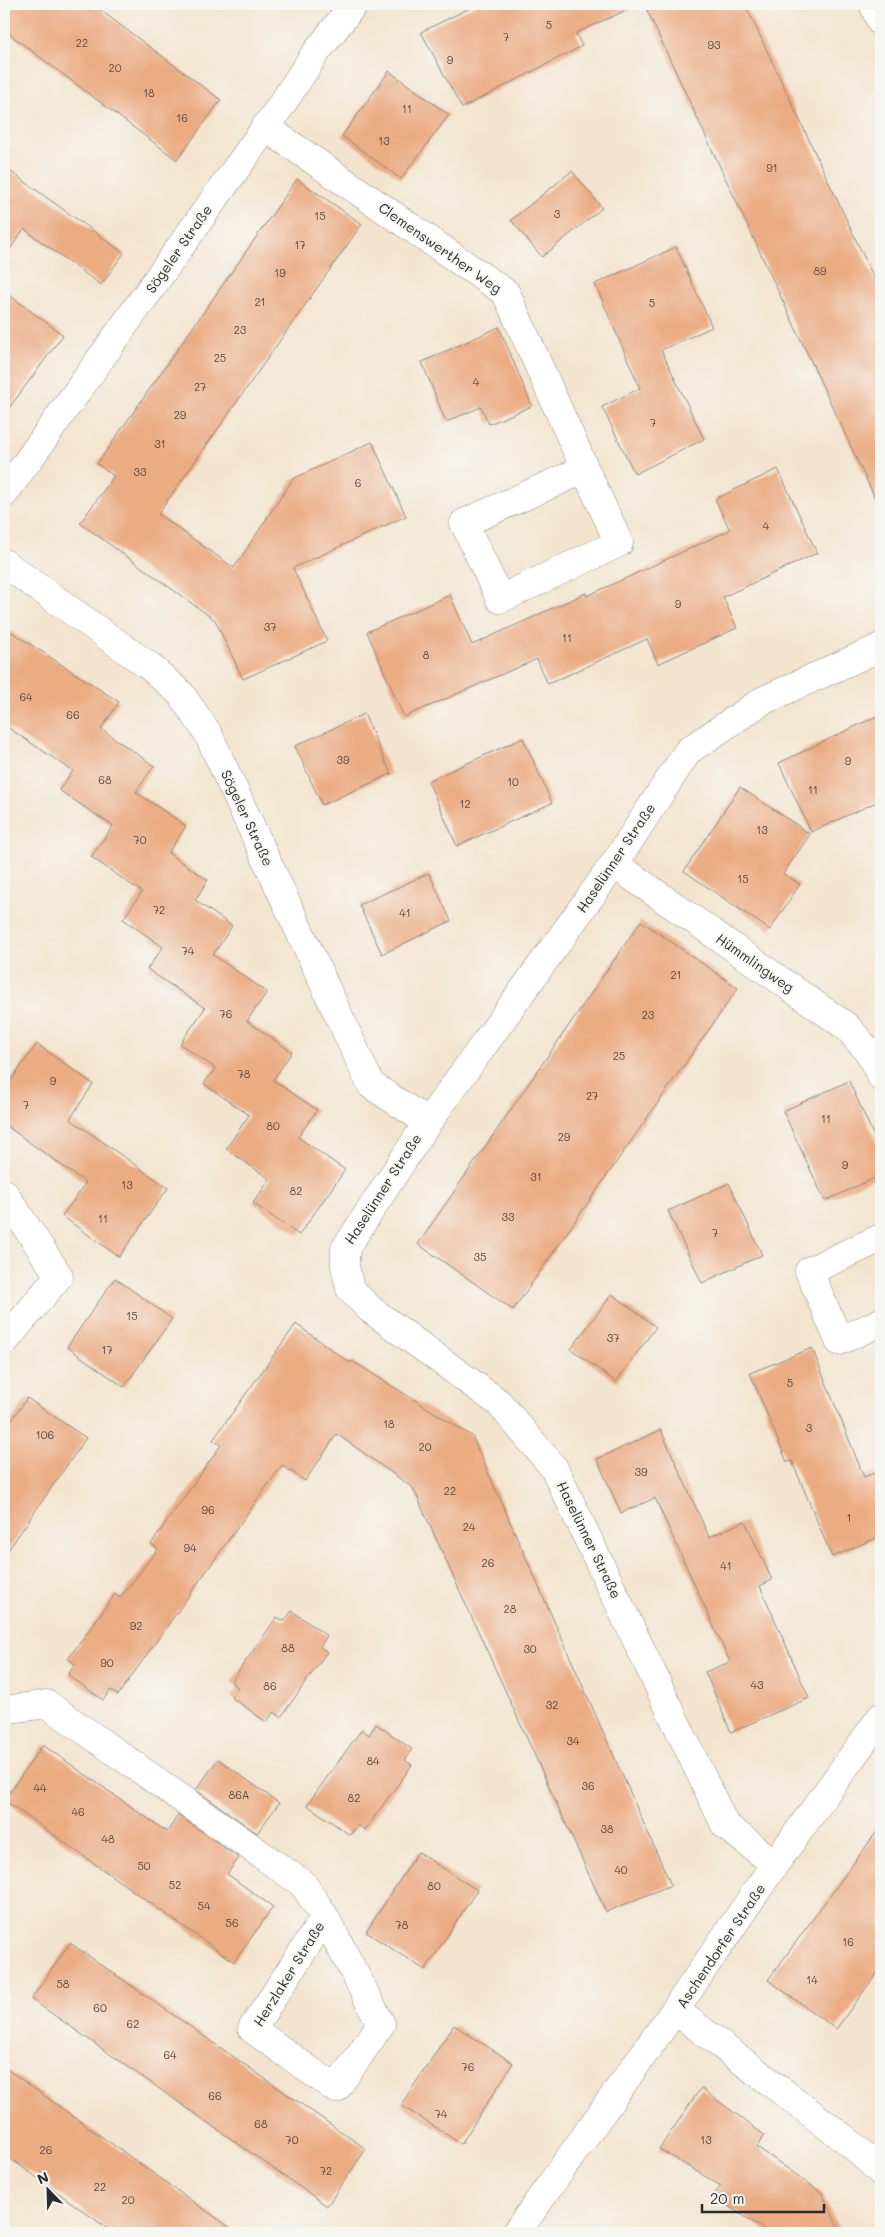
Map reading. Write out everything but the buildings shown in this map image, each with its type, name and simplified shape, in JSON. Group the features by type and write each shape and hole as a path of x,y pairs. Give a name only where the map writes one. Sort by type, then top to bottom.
{"street":[{"name":"Sögeler Straße","path":"4,494 315,54 354,4"},
{"path":"873,4 881,22"},
{"name":"Clemenswerther Weg","path":"265,127 506,293 585,469 618,543 500,599 464,523 585,469"},
{"name":"Sögeler Straße","path":"4,563 150,666 180,693 207,732 371,1085 428,1122"},
{"name":"Haselünner Straße","path":"775,1864 725,1824 554,1468 499,1402 370,1309 350,1288 345,1266 344,1249 428,1122 614,864 688,751 762,701 881,647"},
{"name":"Hümmlingweg","path":"614,864 847,1027 869,1052 881,1077"},
{"path":"4,1193 59,1276 4,1342"},
{"path":"881,1238 809,1271 839,1341 881,1322"},
{"name":"Herzlaker Straße","path":"4,1710 47,1704 303,1884 325,1917 381,2024 336,2089 252,2029 325,1917"},
{"name":"Aschendorfer Straße","path":"881,1717 775,1864 676,2010 850,2143 881,2172"},
{"path":"516,2233 676,2010"}]}
